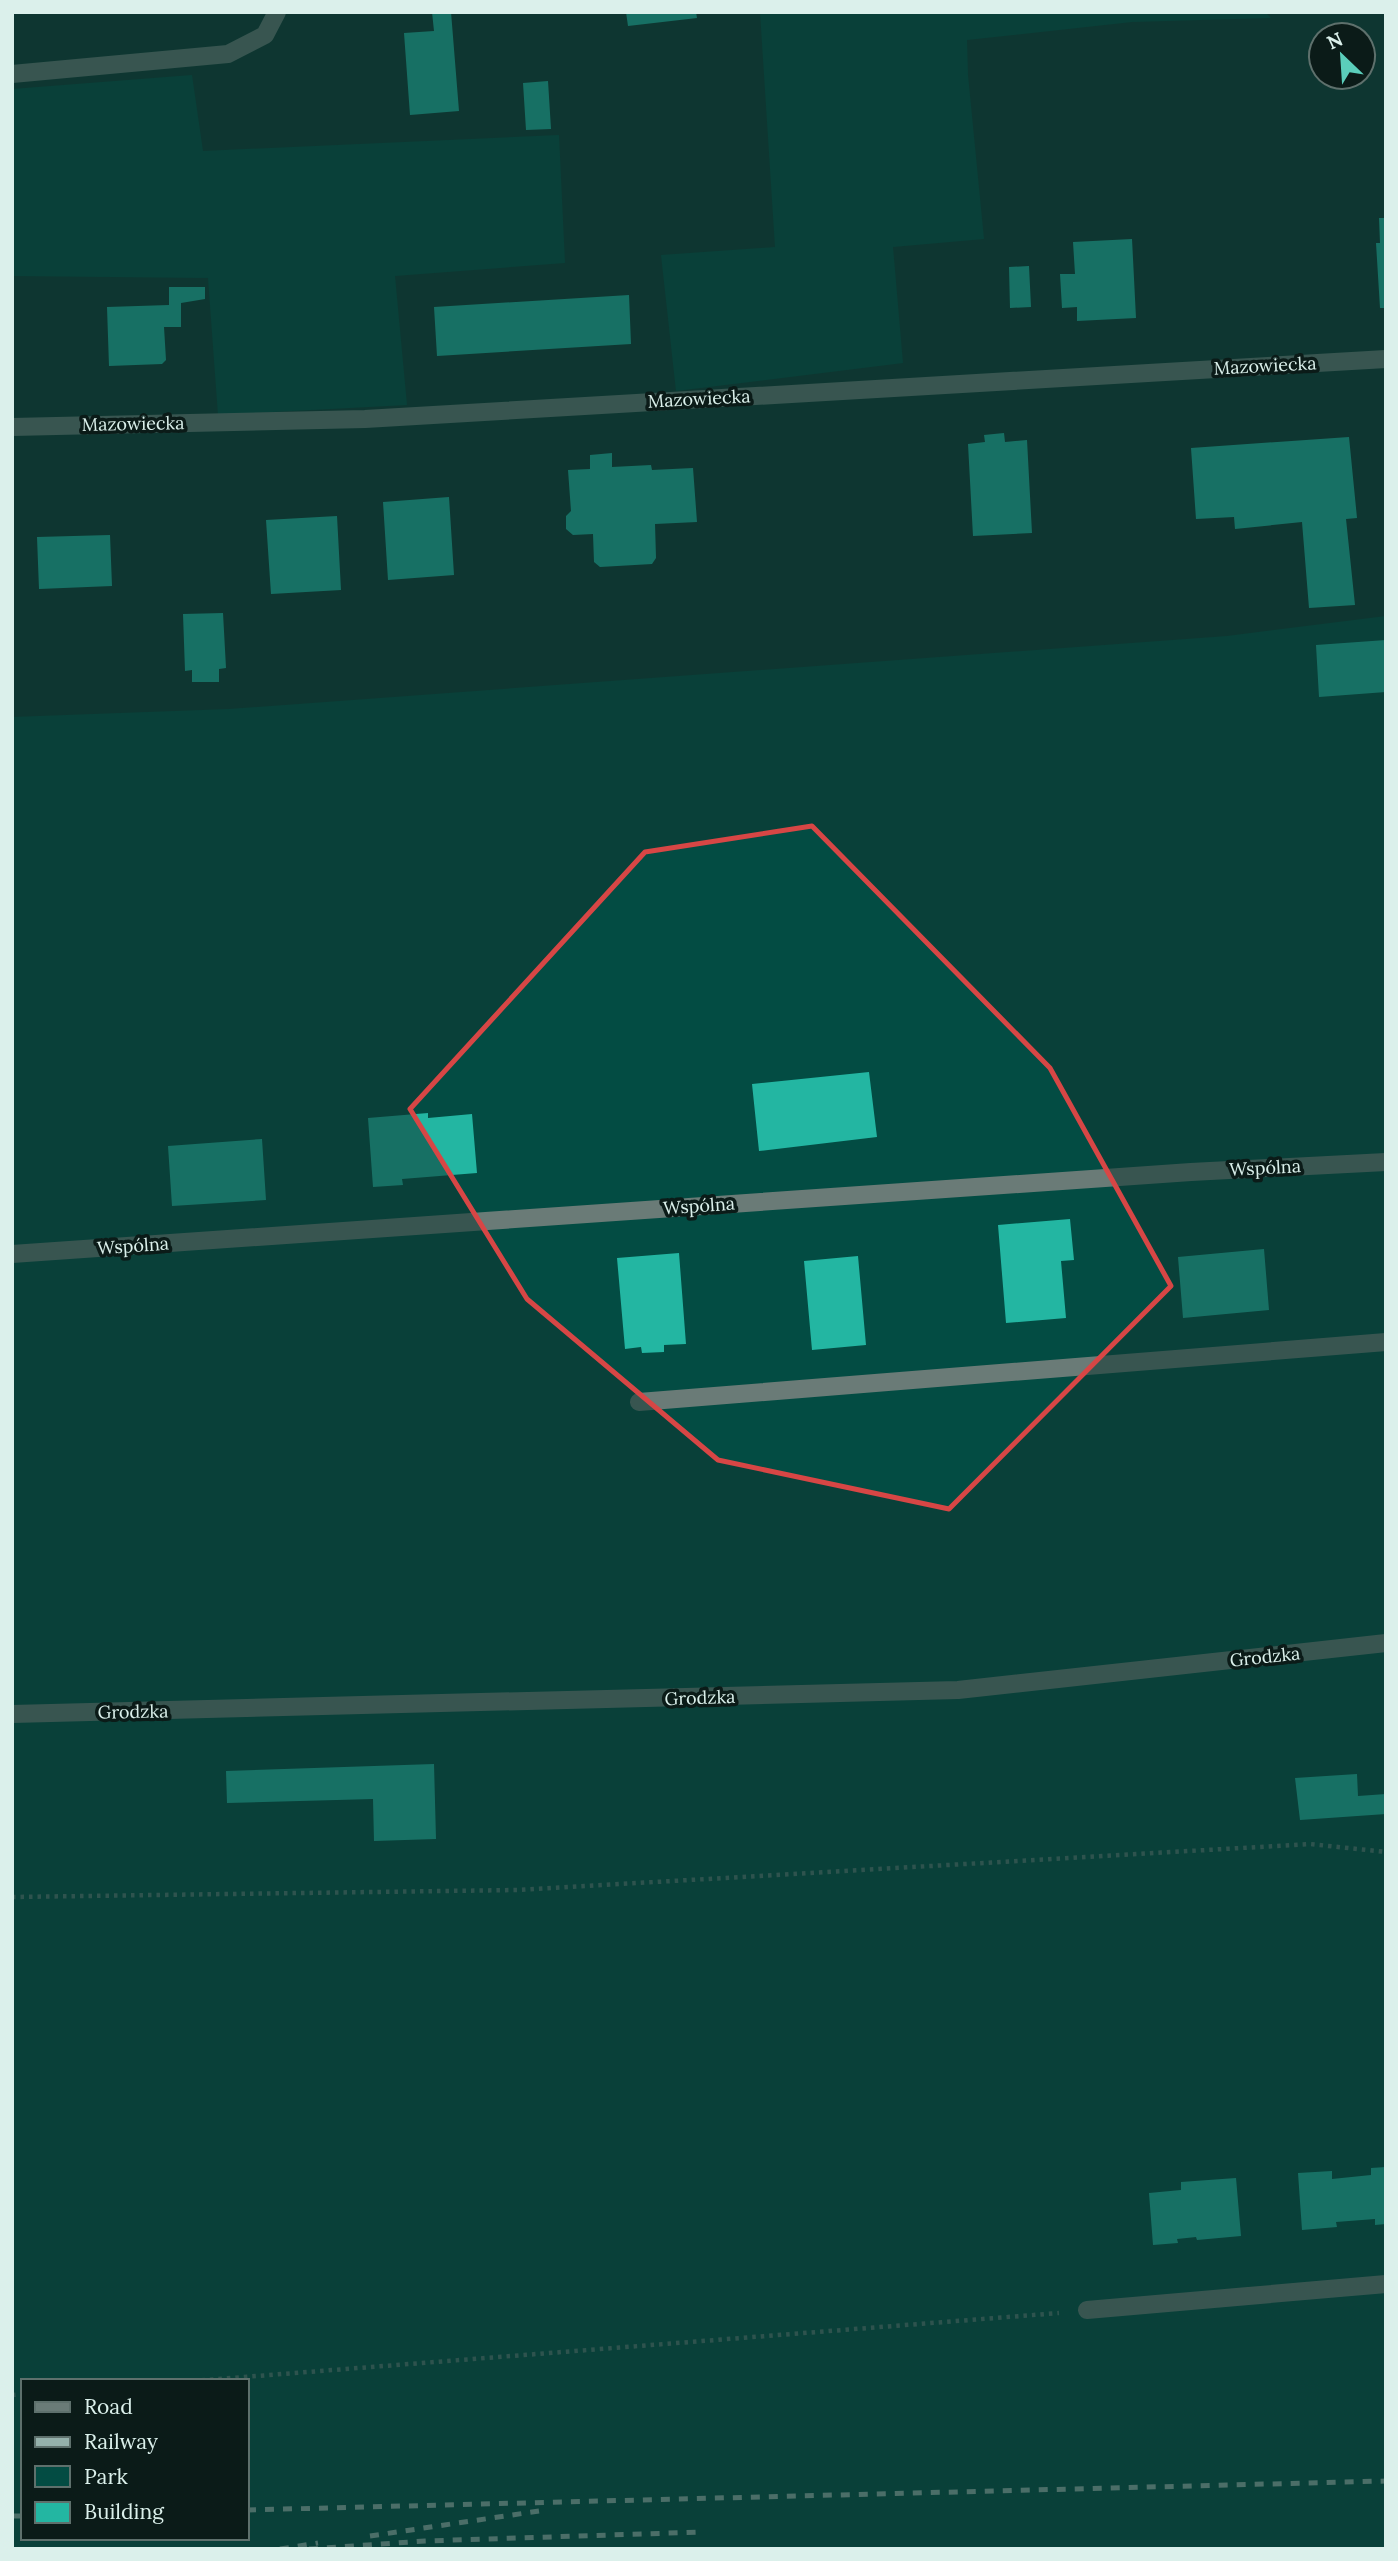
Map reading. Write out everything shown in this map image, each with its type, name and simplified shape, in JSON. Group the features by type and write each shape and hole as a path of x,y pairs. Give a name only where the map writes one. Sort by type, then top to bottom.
{"street":[{"path":"12,74 228,54 265,36 277,12"},
{"name":"Mazowiecka","path":"12,427 365,419 1386,359"},
{"name":"Wspólna","path":"12,1254 1178,1173 1386,1162"},
{"path":"639,1402 1386,1342"},
{"name":"Grodzka","path":"12,1714 958,1690 1386,1643"},
{"path":"1087,2310 1386,2284"}],"path":[{"path":"12,1897 517,1890 1310,1844 1386,1852"},
{"path":"218,2379 1087,2310"}],"highlighted area":[{"path":"812,826 1050,1068 1171,1286 949,1509 718,1460 527,1299 410,1109 645,852"}],"green space":[{"path":"760,12 1265,12 1271,18 1132,22 967,40 984,239 893,247 903,363 676,391 661,255 775,247"},
{"path":"192,75 203,151 559,135 565,263 395,276 407,405 218,415 208,278 12,276 12,89"},
{"path":"1386,616 1386,2549 12,2549 12,717 229,709 1227,636"}],"building":[{"path":"432,12 451,12 459,111 410,115 404,33 434,31"},
{"path":"626,12 696,12 697,18 628,26"},
{"path":"548,81 551,129 526,130 523,83"},
{"path":"1379,218 1386,218 1386,308 1380,308 1376,243 1380,243"},
{"path":"1132,239 1136,318 1077,321 1077,307 1062,308 1060,274 1075,274 1073,242"},
{"path":"1029,266 1031,307 1010,308 1009,267"},
{"path":"169,287 205,287 205,299 181,303 181,327 164,327 166,360 162,364 109,366 107,307 169,305"},
{"path":"629,295 631,344 437,356 434,307"},
{"path":"1004,433 1005,442 1027,440 1032,533 973,536 968,444 985,442 984,435"},
{"path":"1349,437 1357,518 1346,519 1355,605 1309,608 1302,522 1235,529 1234,517 1196,519 1191,448"},
{"path":"612,453 612,467 651,465 652,470 693,468 697,522 655,524 656,558 652,564 600,567 594,562 593,534 573,535 566,529 566,516 571,511 568,470 590,469 590,455"},
{"path":"449,497 454,575 388,580 383,502"},
{"path":"337,516 341,590 271,594 266,520"},
{"path":"110,535 112,586 39,589 37,537"},
{"path":"223,613 226,668 219,669 219,682 192,682 192,670 185,671 183,614"},
{"path":"1386,640 1386,692 1319,697 1316,645"},
{"path":"869,1072 877,1137 759,1151 752,1084"},
{"path":"428,1113 428,1118 472,1114 477,1173 402,1179 403,1185 373,1187 368,1118"},
{"path":"262,1139 266,1200 172,1206 168,1146"},
{"path":"1070,1219 1074,1260 1061,1261 1066,1318 1006,1323 998,1225"},
{"path":"1264,1249 1269,1310 1183,1318 1178,1257"},
{"path":"679,1253 686,1344 664,1345 664,1352 642,1353 641,1347 625,1349 617,1258"},
{"path":"858,1256 866,1345 812,1350 804,1261"},
{"path":"434,1764 436,1839 374,1841 373,1799 227,1803 226,1771"},
{"path":"1357,1774 1358,1796 1386,1794 1386,1814 1300,1820 1295,1778"},
{"path":"1386,2167 1386,2224 1375,2225 1375,2219 1336,2222 1337,2227 1302,2230 1298,2173 1332,2171 1332,2179 1371,2175 1371,2168"},
{"path":"1236,2178 1241,2236 1197,2240 1196,2237 1177,2239 1178,2243 1153,2245 1149,2193 1181,2190 1181,2182"}],"railway":[{"path":"248,2510 1386,2481"},
{"path":"370,2536 539,2511"},
{"path":"12,2516 21,2516"},
{"path":"309,2549 425,2541 703,2532"},
{"path":"280,2549 318,2543"}]}
